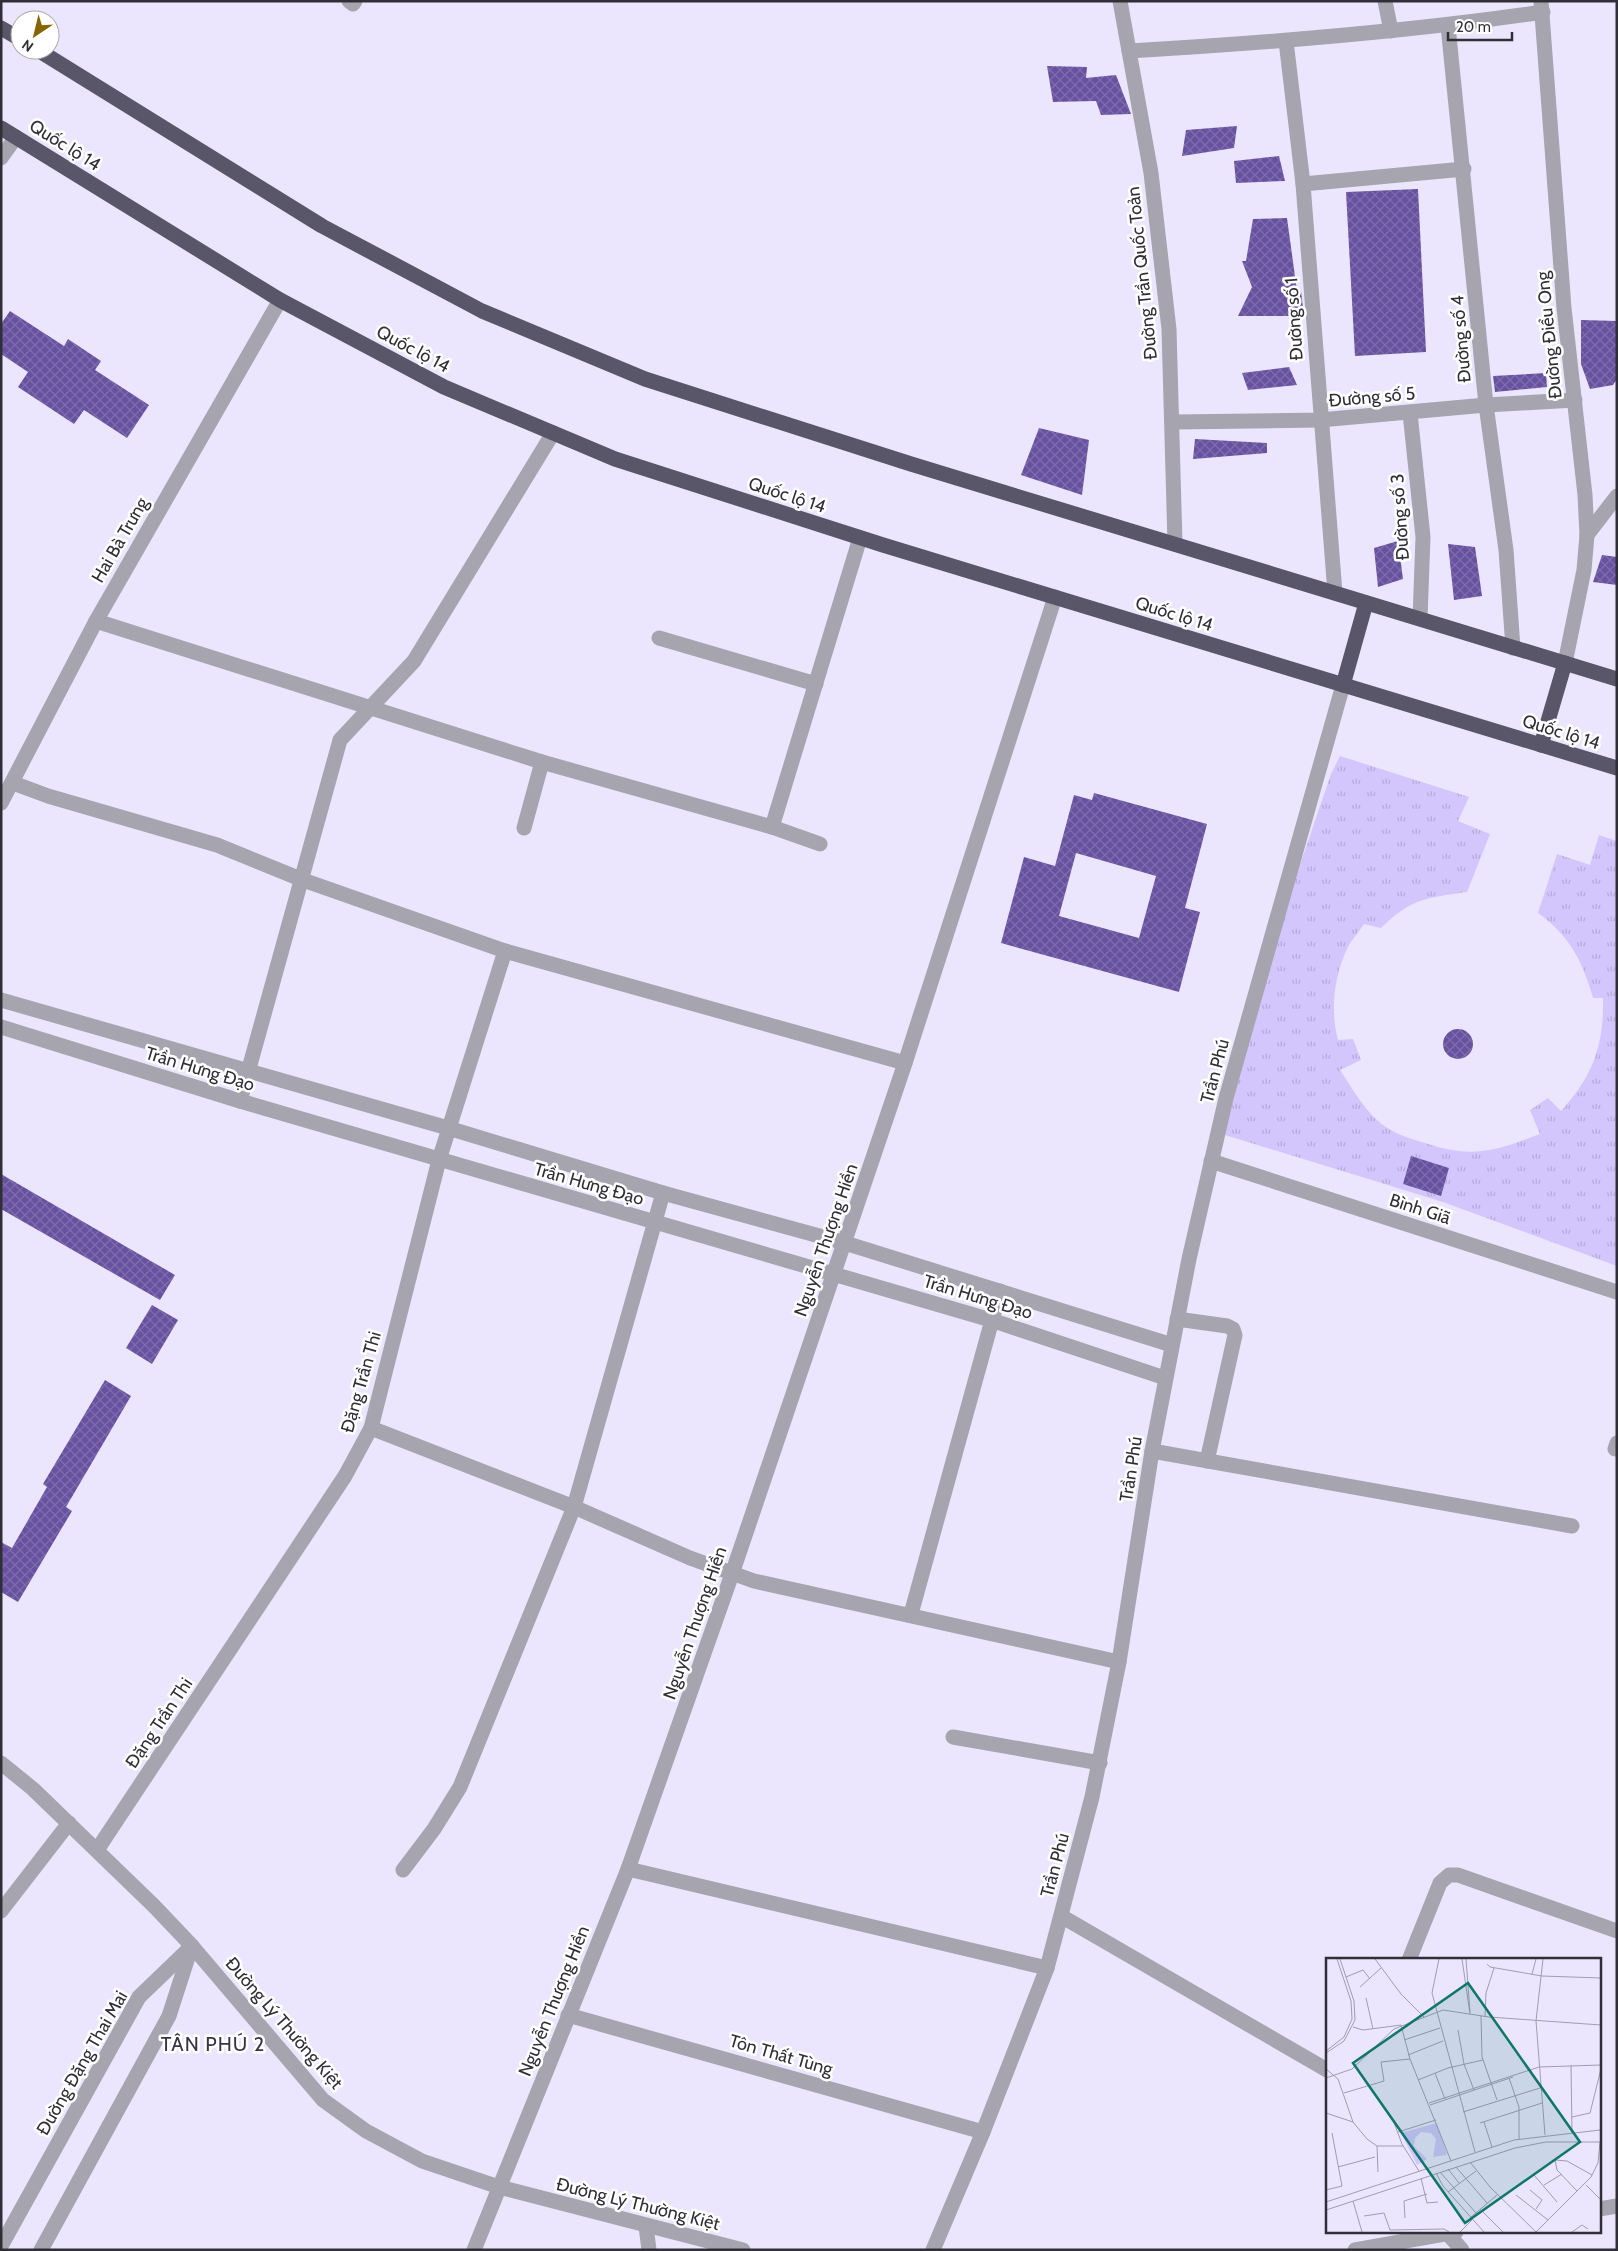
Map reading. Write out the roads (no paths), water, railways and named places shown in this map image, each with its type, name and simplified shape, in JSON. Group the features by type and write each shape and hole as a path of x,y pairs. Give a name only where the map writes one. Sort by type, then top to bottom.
{"highway":[{"path":"54,60 322,226 482,311 645,379 911,464 1617,679"},
{"name":"Quốc lộ 14","path":"1,128 280,300 444,387 615,459 860,538 1617,768"},
{"path":"1343,685 1366,603"},
{"path":"1541,746 1565,663"}],"street":[{"path":"349,1 353,4 354,1"},
{"name":"Đường Trần Quốc Toản","path":"1120,1 1152,173 1169,329 1175,544"},
{"path":"1385,1 1390,31"},
{"path":"1129,51 1286,41 1448,26 1542,6"},
{"name":"Đường Điểu Ong","path":"1542,6 1564,308 1585,495 1587,534 1584,570 1565,663"},
{"name":"Đường số 4","path":"1448,26 1464,169 1486,405 1506,550 1513,648"},
{"name":"Đường số 1","path":"1286,41 1303,184 1335,594"},
{"path":"1,158 16,137"},
{"path":"1303,184 1464,169"},
{"name":"Hai Bà Trưng","path":"1,803 96,621 280,300"},
{"name":"Đường số 5","path":"1172,422 1320,420 1486,405 1574,400"},
{"name":"Đường số 3","path":"1410,412 1423,538 1420,620"},
{"path":"240,1101 303,880 340,740 371,710 414,660 553,433"},
{"path":"1587,534 1617,496"},
{"path":"772,827 860,538"},
{"name":"Nguyễn Thượng Hiền","path":"474,2250 628,1869 732,1574 905,1063 1055,597"},
{"path":"96,621 371,710 542,762 772,827 820,844"},
{"path":"659,638 816,684"},
{"name":"Trần Phú","path":"933,2250 1047,1968 1061,1916 1100,1763 1119,1662 1165,1378 1211,1161 1226,1098 1343,685"},
{"path":"524,828 542,762"},
{"path":"13,783 48,796 218,845 303,880 506,951 905,1063"},
{"name":"Đặng Trần Thi","path":"97,1850 346,1476 371,1428 448,1128 506,951"},
{"path":"1,1000 448,1128 663,1193 845,1243 1172,1345"},
{"name":"Trần Hưng Đạo","path":"1,1027 439,1160 835,1273 991,1320 1165,1378"},
{"name":"Bình Giã","path":"1211,1161 1617,1292"},
{"path":"403,1870 434,1829 460,1787 574,1507 663,1193"},
{"path":"911,1614 1000,1291"},
{"path":"1177,1318 1227,1326 1233,1329 1235,1335 1207,1461"},
{"path":"371,1428 574,1507 690,1558 770,1586 911,1614 1119,1662"},
{"path":"1152,1451 1572,1526"},
{"path":"953,1737 1100,1763"},
{"name":"Đường Lý Thường Kiệt","path":"1,1763 69,1823 192,1946 323,2100 366,2132 422,2161 499,2187 743,2250"},
{"path":"1,1911 69,1823"},
{"path":"628,1869 1047,1968"},
{"path":"1410,1958 1440,1883 1449,1875 1458,1875 1617,1931"},
{"path":"1061,1916 1326,2069"},
{"path":"41,2250 169,2016 192,1946"},
{"name":"Đường Đặng Thai Mai","path":"1,2246 139,1997 192,1946"},
{"name":"Tôn Thất Tùng","path":"568,2015 982,2132"},
{"path":"1600,2209 1617,2206"},
{"path":"646,2226 650,2250"},
{"path":"1355,2250 1446,2234"},
{"path":"1453,2234 1462,2250"}],"district":[{"name":"TÂN PHÚ 2","path":"213,2044"}]}
